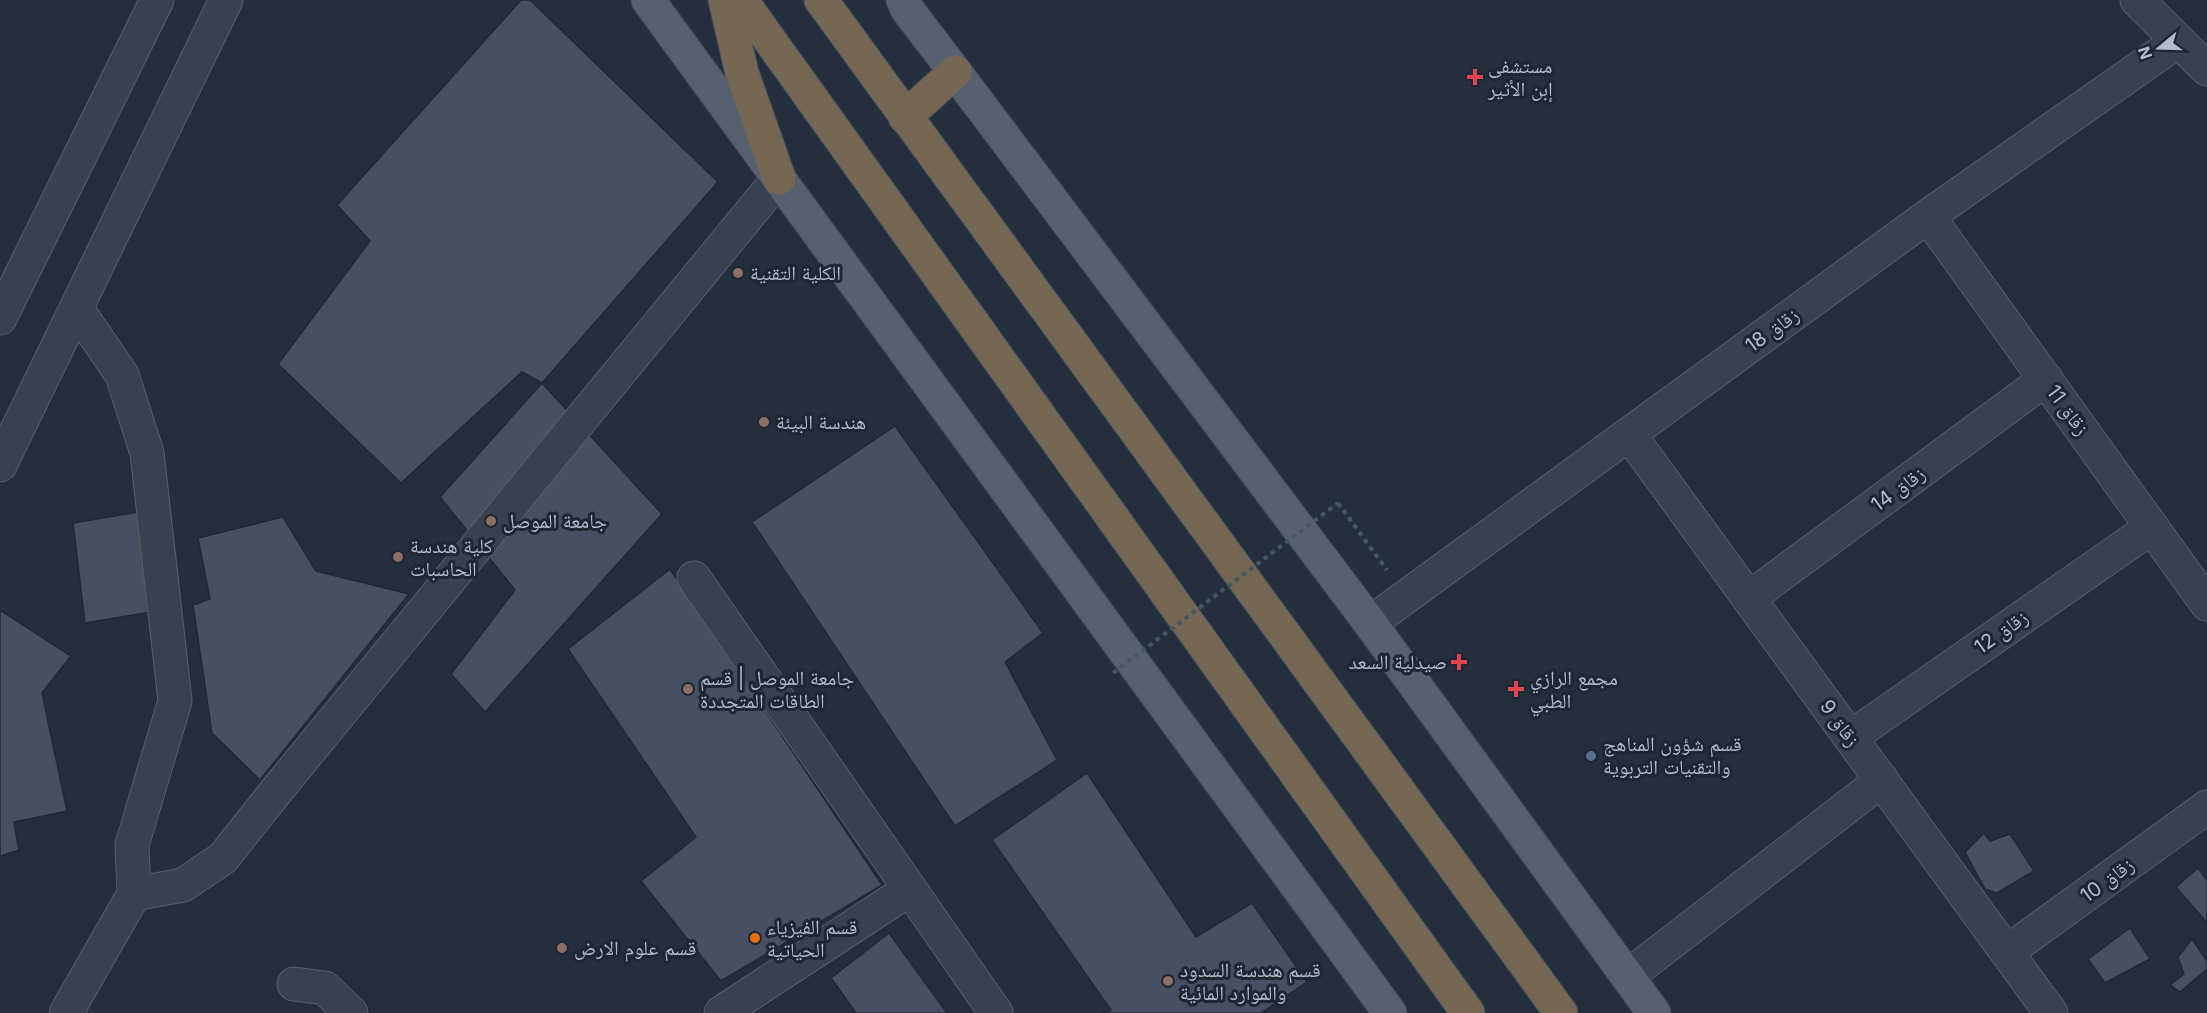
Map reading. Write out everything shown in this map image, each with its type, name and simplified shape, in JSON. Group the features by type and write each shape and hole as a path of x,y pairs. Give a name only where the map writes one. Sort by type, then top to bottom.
{"highway":[{"path":"725,0 742,73 779,178"},
{"path":"741,0 1468,1013"},
{"path":"821,0 1561,1013"},
{"path":"905,117 955,72"}],"main road":[{"path":"648,0 1390,1013"},
{"path":"906,3 955,72 1370,622 1654,1013"}],"street":[{"path":"0,318 157,0"},
{"path":"0,465 226,0"},
{"path":"2137,0 2207,69"},
{"name":"زقاق 18","path":"1370,622 1928,216 2178,41"},
{"path":"134,894 183,885 223,858 779,178"},
{"name":"زقاق 11","path":"1928,216 2207,604"},
{"path":"66,1013 134,894 132,844 175,701 147,453 122,375 77,309"},
{"name":"زقاق 14","path":"1749,598 2046,380"},
{"name":"زقاق 9","path":"1629,434 2051,1013"},
{"name":"زقاق 12","path":"1851,737 2152,527"},
{"path":"694,578 996,1013"},
{"path":"1628,976 1882,780"},
{"name":"زقاق 10","path":"2007,952 2207,807"},
{"path":"721,1013 910,889"},
{"path":"294,984 325,988 351,1013"}],"path":[{"path":"1113,673 1338,503 1377,557"}],"building":[{"path":"521,0 530,0 718,182 542,383 522,372 401,483 278,364 370,241 337,205"},
{"path":"542,383 662,514 485,712 451,674 515,590 440,497"},
{"path":"895,426 1043,633 1005,662 1057,760 955,826 752,522"},
{"path":"150,510 169,609 85,623 73,523"},
{"path":"283,517 316,571 409,594 260,780 212,733 193,605 210,599 198,538"},
{"path":"670,569 882,885 721,981 641,881 696,837 568,649"},
{"path":"0,610 71,656 42,693 67,811 14,822 19,850 0,856"},
{"path":"1087,773 1196,937 1252,903 1307,982 1261,1013 1102,1013 1111,1010 992,840"},
{"path":"1984,833 1990,841 2010,834 2034,871 1997,893 1985,889 1965,852"},
{"path":"2198,868 2207,880 2207,923 2176,887"},
{"path":"2130,928 2150,959 2105,983 2088,959"},
{"path":"889,933 947,1013 856,1013 831,978"},
{"path":"2192,939 2207,961 2207,969 2180,992 2170,985 2184,974 2178,957"}],"place":[{"name":"مستشفى إبن الأثير","path":"1475,77"},
{"name":"الكلية التقنية","path":"738,273"},
{"name":"هندسة البيئة","path":"764,422"},
{"name":"جامعة الموصل","path":"491,521"},
{"name":"كلية هندسة الحاسبات","path":"398,557"},
{"name":"صيدلية السعد","path":"1459,662"},
{"name":"جامعة الموصل | قسم الطاقات المتجددة","path":"688,689"},
{"name":"مجمع الرازي الطبي","path":"1516,689"},
{"name":"قسم شؤون المناهج والتقنيات التربوية","path":"1591,756"},
{"name":"قسم الفيزياء الحياتية","path":"755,938"},
{"name":"قسم علوم الارض","path":"562,948"},
{"name":"قسم هندسة السدود والموارد المائية","path":"1168,981"}]}
